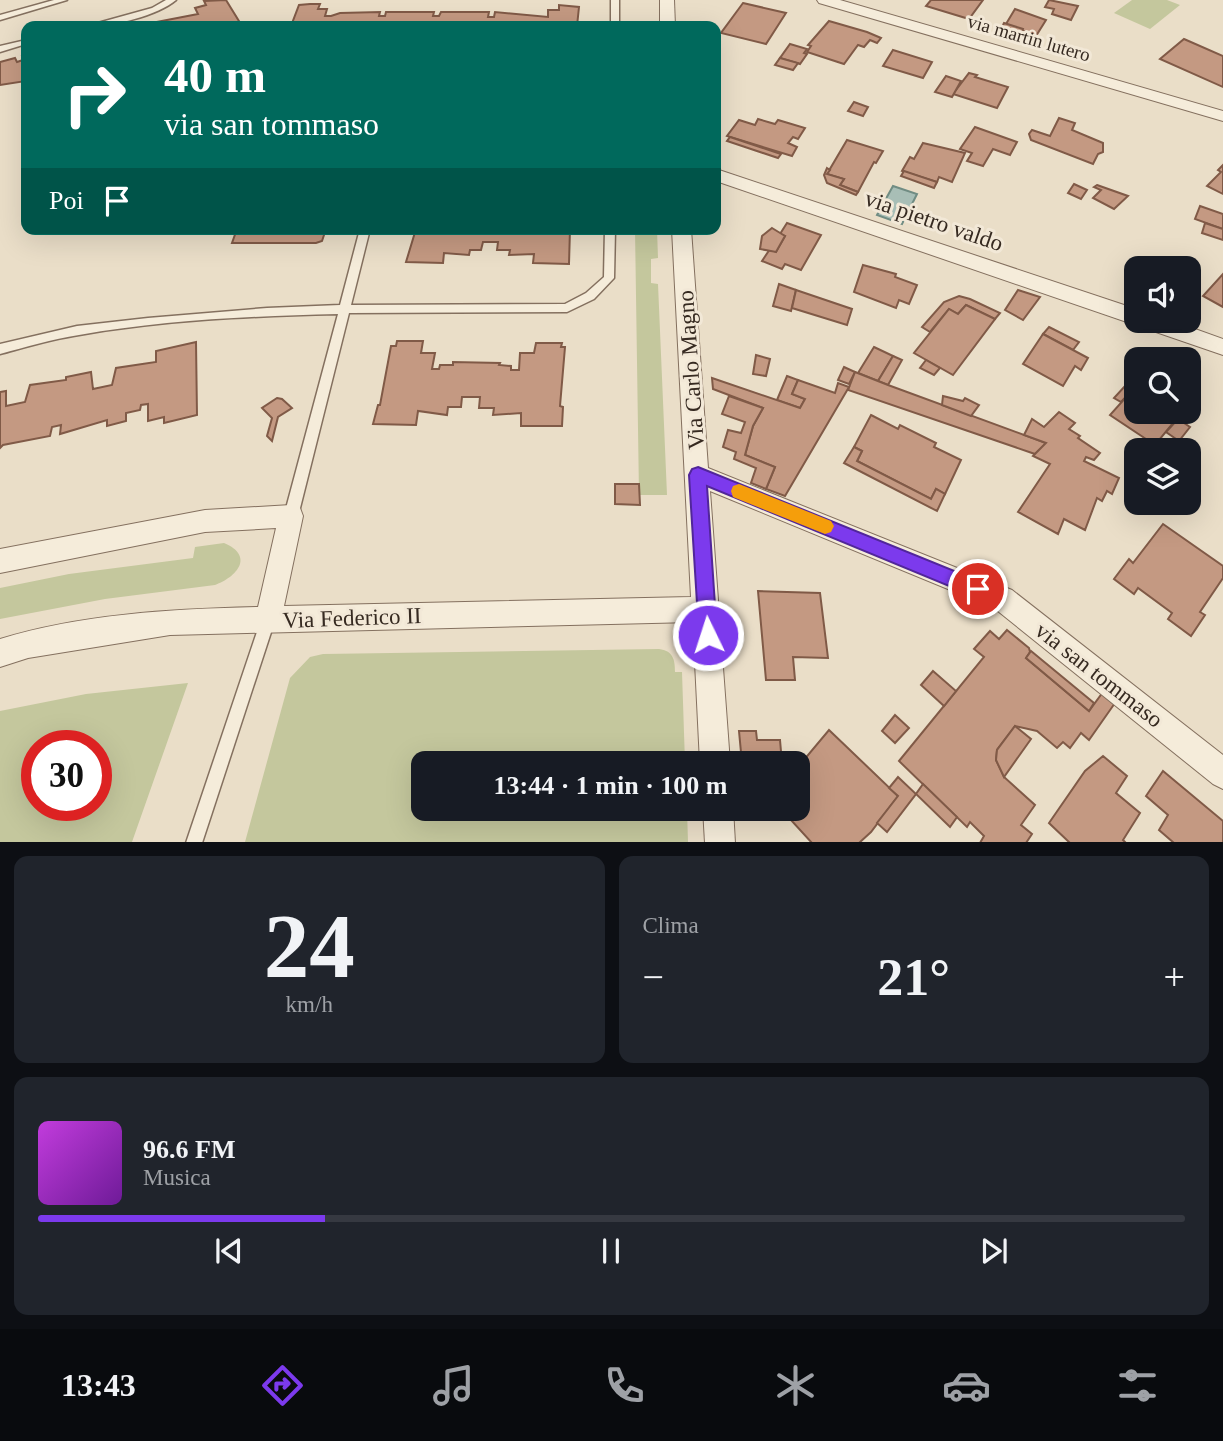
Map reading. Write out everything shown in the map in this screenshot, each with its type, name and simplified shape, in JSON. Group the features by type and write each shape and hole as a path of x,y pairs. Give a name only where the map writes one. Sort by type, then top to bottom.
{"street":[{"path":"667,0 668,21"},
{"name":"via martin lutero","path":"824,0 1223,116"},
{"path":"876,0 884,18"},
{"name":"via pietro valdo","path":"721,176 1124,313"},
{"name":"Via Carlo Magno","path":"681,235 714,751"},
{"path":"1183,333 1223,347"},
{"name":"via san tommaso","path":"698,475 1003,599 1223,774"},
{"path":"0,561 205,522 290,516 268,620"},
{"name":"Via Federico II","path":"0,653 28,644 170,622 706,609"},
{"path":"719,821 720,842"}],"lane":[{"path":"0,18 63,0"},
{"path":"111,21 155,10 172,0"},
{"path":"615,0 615,21"},
{"path":"0,49 21,44"},
{"path":"290,516 364,235"},
{"path":"0,349 86,329 264,311 346,308 566,308 590,296 609,278 610,235"},
{"path":"194,842 268,620"}],"green space":[{"path":"1132,0 1167,0 1180,5 1150,29 1114,13"},
{"path":"635,235 657,235 658,258 651,259 651,283 658,284 667,495 639,495"},
{"path":"224,543 239,554 241,560 236,572 215,585 105,599 0,619 0,588 69,574 193,558 195,547"},
{"path":"659,649 667,652 672,656 675,672 682,672 685,751 411,751 411,821 687,821 688,842 245,842 290,678 310,657 323,654"},
{"path":"188,683 132,842 0,842 0,711 86,694"}],"water":[{"path":"893,186 917,194 902,224 877,215"}],"building":[{"path":"226,0 239,21 162,21 198,14 195,8 206,5 204,1"},
{"path":"931,0 983,0 969,19 926,6"},
{"path":"1049,0 1078,6 1071,20 1052,14 1054,9 1045,7"},
{"path":"743,3 786,13 766,44 721,33"},
{"path":"320,4 318,9 327,9 325,16 340,13 380,12 379,16 385,16 386,12 434,12 433,16 439,16 441,12 489,12 488,17 494,17 495,12 548,17 548,10 559,10 559,5 579,7 578,21 293,21 299,5"},
{"path":"1015,9 1046,20 1036,36 1006,24"},
{"path":"829,21 881,38 877,43 870,40 864,47 858,45 844,64 807,52 811,46 808,45"},
{"path":"1004,23 1037,37 1036,39 1001,29"},
{"path":"1184,39 1223,56 1223,87 1160,59"},
{"path":"790,44 807,49 804,53 807,54 800,64 780,58"},
{"path":"893,50 932,62 923,78 883,66"},
{"path":"15,58 17,62 21,61 21,82 0,85 0,62"},
{"path":"780,58 798,63 793,70 775,65"},
{"path":"969,73 1008,87 997,108 953,94"},
{"path":"946,76 961,81 952,97 935,92"},
{"path":"854,102 868,107 863,116 848,111"},
{"path":"1059,118 1075,123 1072,130 1103,143 1103,152 1098,154 1093,164 1031,140 1029,134 1032,130 1050,136"},
{"path":"758,119 775,124 778,120 805,128 798,139 793,137 788,143 797,147 792,156 727,136 739,120 755,125"},
{"path":"975,127 1017,142 1010,155 993,149 983,166 967,161 972,153 960,149"},
{"path":"730,137 781,154 778,158 727,141"},
{"path":"847,140 883,151 858,192 840,185 844,179 827,174"},
{"path":"923,143 965,153 952,182 939,177 937,182 902,171 910,157 914,159"},
{"path":"1223,165 1223,194 1207,186 1221,172 1218,170"},
{"path":"827,168 830,170 827,174 844,179 840,185 858,192 856,195 827,183 824,175"},
{"path":"904,171 937,182 934,188 901,176"},
{"path":"1074,184 1087,190 1081,199 1068,193"},
{"path":"1097,185 1128,196 1114,209 1093,198 1101,190 1094,187"},
{"path":"1200,206 1223,214 1223,229 1195,219"},
{"path":"787,223 821,235 801,270 785,264 782,269 762,261 770,249 776,252 785,236 780,234"},
{"path":"1205,223 1223,229 1223,240 1202,233"},
{"path":"772,228 785,236 776,252 760,249 762,236"},
{"path":"235,235 324,235 322,241 316,243 232,243"},
{"path":"414,235 570,235 569,264 533,263 534,254 509,255 510,250 497,250 498,242 483,242 481,250 470,250 469,255 444,253 443,263 406,262"},
{"path":"863,265 896,274 895,277 917,285 909,304 899,300 896,308 854,292"},
{"path":"1223,274 1223,307 1203,296"},
{"path":"779,284 796,290 791,311 773,306"},
{"path":"796,290 852,309 847,325 792,308"},
{"path":"1018,290 1040,297 1023,320 1005,310"},
{"path":"959,296 1000,313 995,319 966,305 958,314 949,309 930,332 922,327 944,302"},
{"path":"966,305 995,319 953,375 914,353 949,309 958,314"},
{"path":"1049,327 1079,342 1073,350 1043,334"},
{"path":"1043,334 1088,358 1081,370 1075,366 1063,386 1023,364"},
{"path":"397,341 423,341 421,353 435,353 432,369 439,369 440,365 453,365 453,362 500,363 499,365 511,366 511,370 519,370 520,353 534,353 536,343 562,343 561,347 565,347 560,406 563,407 562,426 521,426 521,413 493,415 494,408 479,408 480,397 462,397 461,407 448,407 447,415 418,411 416,425 373,424 380,405 391,346 396,346"},
{"path":"196,342 197,415 164,423 164,417 148,421 148,404 141,405 140,410 126,413 126,421 107,426 107,420 60,434 61,425 52,427 50,436 3,445 0,448 0,392 6,391 6,406 25,402 30,385 66,380 66,377 91,372 93,389 112,385 116,368 156,362 156,351"},
{"path":"874,347 893,356 878,381 858,373"},
{"path":"756,355 770,359 766,376 753,374"},
{"path":"893,356 902,360 888,385 878,381"},
{"path":"926,360 940,368 934,375 920,368"},
{"path":"844,367 855,372 849,384 838,380"},
{"path":"855,372 1046,443 1035,454 848,390"},
{"path":"787,376 798,380 792,394 805,399 800,408 777,400"},
{"path":"712,378 800,408 805,399 792,394 798,380 835,393 838,383 849,387 785,496 766,489 775,467 745,455 753,426 763,408 713,389"},
{"path":"1124,387 1124,399 1121,402 1114,398"},
{"path":"729,396 763,408 753,426 745,455 775,467 766,489 751,483 756,468 734,459 736,452 723,447 728,430 741,433 745,422 722,414"},
{"path":"943,396 963,401 965,398 979,405 971,416 942,405"},
{"path":"277,398 292,408 278,417 272,441 267,436 272,418 262,408"},
{"path":"1124,399 1124,424 1172,424 1161,438 1144,438 1110,415"},
{"path":"1059,412 1075,423 1069,429 1080,436 1078,438 1100,453 1094,460 1086,457 1084,461 1119,478 1112,494 1107,491 1102,501 1097,498 1085,530 1064,519 1058,534 1018,512 1050,464 1033,456 1046,443 1024,435 1032,419 1044,427"},
{"path":"871,415 898,429 900,425 936,443 934,447 961,460 945,494 936,489 931,499 857,461 862,451 854,447"},
{"path":"1173,424 1186,424 1190,427 1181,438 1175,438 1166,432"},
{"path":"854,447 862,451 857,461 931,499 936,489 945,494 937,511 844,463"},
{"path":"615,484 639,484 640,505 615,504"},
{"path":"1163,524 1223,566 1223,578 1200,612 1205,615 1191,636 1168,619 1172,613 1138,588 1134,594 1114,579 1129,559 1133,563"},
{"path":"758,591 820,593 828,658 793,657 795,680 766,680"},
{"path":"1007,630 1029,648 1030,652 1026,658 1089,711 1103,692 1115,703 1089,740 1081,733 1070,748 1063,742 1057,748 1037,731 1015,726 997,750 996,760 1004,777 1035,805 1021,825 1032,834 1027,842 981,842 984,836 970,822 967,827 899,761 984,657 974,649 990,631 999,639"},
{"path":"1031,651 1094,703 1089,711 1026,658"},
{"path":"933,671 956,691 944,706 921,685"},
{"path":"895,715 909,728 895,743 882,731"},
{"path":"1015,726 1031,739 1004,777 996,760 997,750"},
{"path":"829,730 898,796 860,842 811,842 792,821 810,821 810,753"},
{"path":"739,731 756,731 757,740 780,740 781,751 741,751"},
{"path":"1103,756 1127,776 1116,793 1140,813 1123,840 1125,842 1069,842 1049,823 1085,771"},
{"path":"1163,771 1223,821 1223,842 1173,842 1159,830 1168,815 1146,796"},
{"path":"898,777 916,794 887,832 877,823 898,796 889,788"},
{"path":"923,784 957,817 950,827 916,794"}],"slow traffic":[{"path":"739,491 825,526"}],"route":[{"path":"708,635 698,475 978,589"}]}
